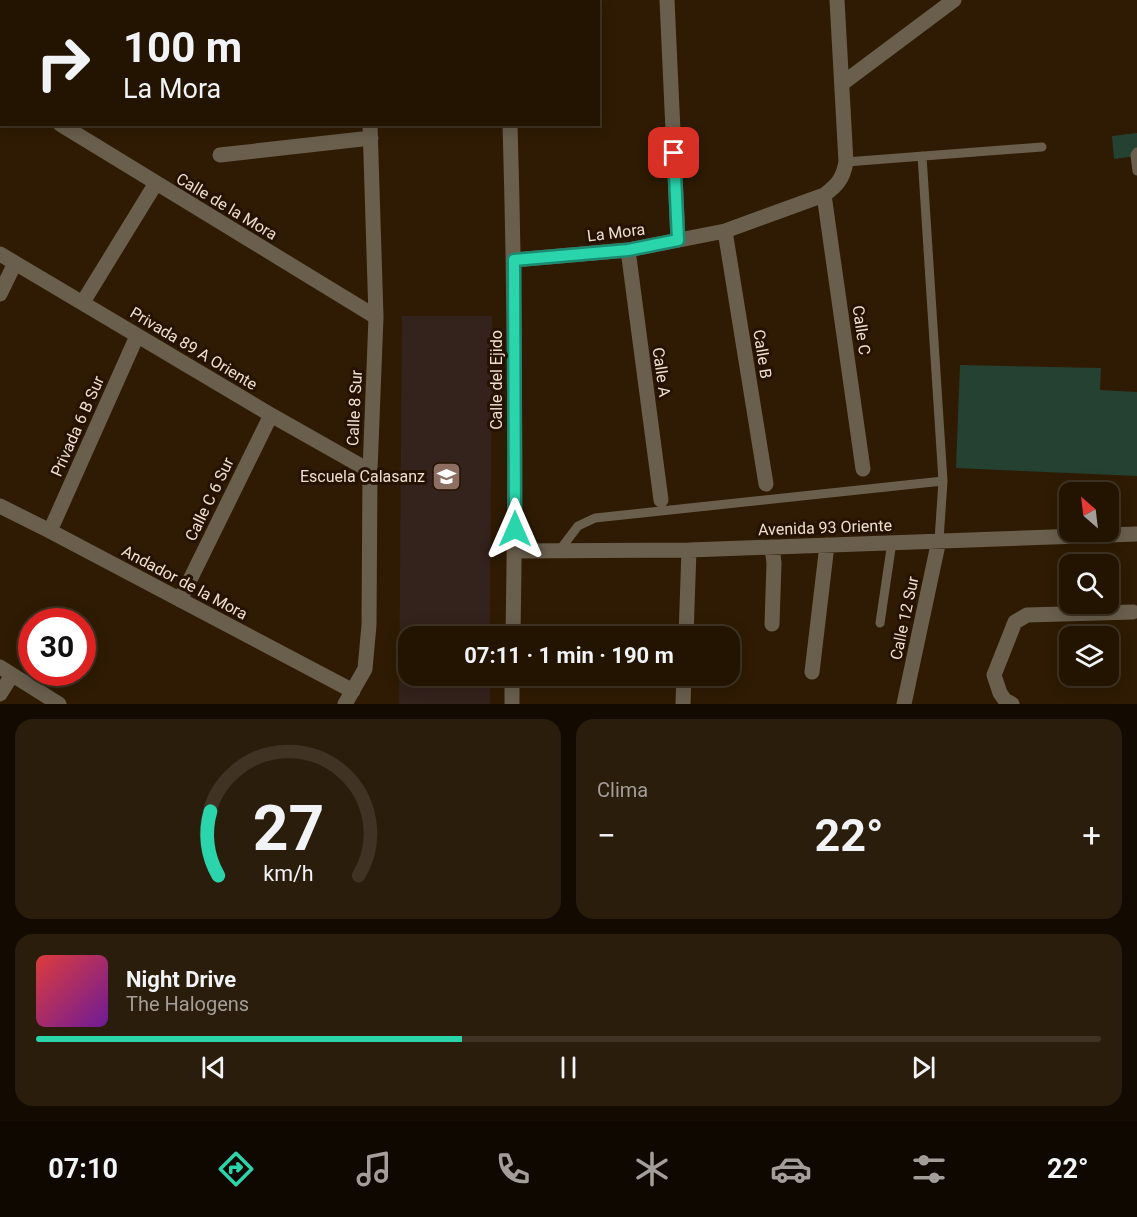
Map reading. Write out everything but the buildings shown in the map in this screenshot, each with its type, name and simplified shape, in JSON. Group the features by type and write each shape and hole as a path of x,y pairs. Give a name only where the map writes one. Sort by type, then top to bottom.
{"street":[{"path":"667,0 678,240"},
{"path":"824,195 836,187 843,176 846,162 837,0"},
{"path":"843,83 954,0"},
{"name":"Calle de la Mora","path":"63,126 376,317"},
{"name":"Calle del Ejido","path":"510,126 514,260 513,626"},
{"path":"220,154 370,131"},
{"name":"Calle 8 Sur","path":"349,697 364,669 367,658 370,471 376,317 370,131"},
{"path":"83,302 156,183"},
{"name":"La Mora","path":"514,260 628,250 725,231 824,195"},
{"name":"Calle C","path":"824,195 863,469"},
{"name":"Calle B","path":"725,231 766,484"},
{"name":"Calle A","path":"628,250 661,500"},
{"name":"Privada 89 A Oriente","path":"0,254 270,415 370,471"},
{"path":"0,294 15,263"},
{"name":"Privada 6 B Sur","path":"50,531 137,336"},
{"name":"Calle C 6 Sur","path":"180,600 270,415"},
{"name":"Andador de la Mora","path":"0,506 180,600 349,697"},
{"name":"Avenida 93 Oriente","path":"515,551 689,550 1137,534"},
{"name":"Calle 12 Sur","path":"904,704 939,540"},
{"path":"812,672 827,544"},
{"path":"772,547 774,563 772,624"},
{"path":"686,626 689,550"},
{"path":"1012,704 1000,693 994,675 1015,622 1027,615 1134,612"},
{"path":"0,694 6,671 59,704"},
{"path":"512,686 512,704"},
{"path":"682,704 683,686"}],"lane":[{"path":"846,162 1042,147"},
{"path":"1137,152 1135,155 1137,171"},
{"path":"922,156 943,481 939,540"},
{"path":"559,550 578,526 596,518 943,481"},
{"path":"880,623 892,543"}],"shaded area":[{"name":"Escuela Calasanz","path":"402,316 492,316 490,626 400,626"},
{"name":"Escuela Calasanz","path":"399,686 490,686 490,704 399,704"}],"green space":[{"path":"1137,133 1137,156 1114,159 1112,136"},
{"path":"960,365 1101,368 1100,390 1137,392 1137,476 956,468"}],"place":[{"name":"Escuela Calasanz","path":"446,476"}],"route":[{"path":"515,529 514,260 628,250 678,240 674,153"}]}
